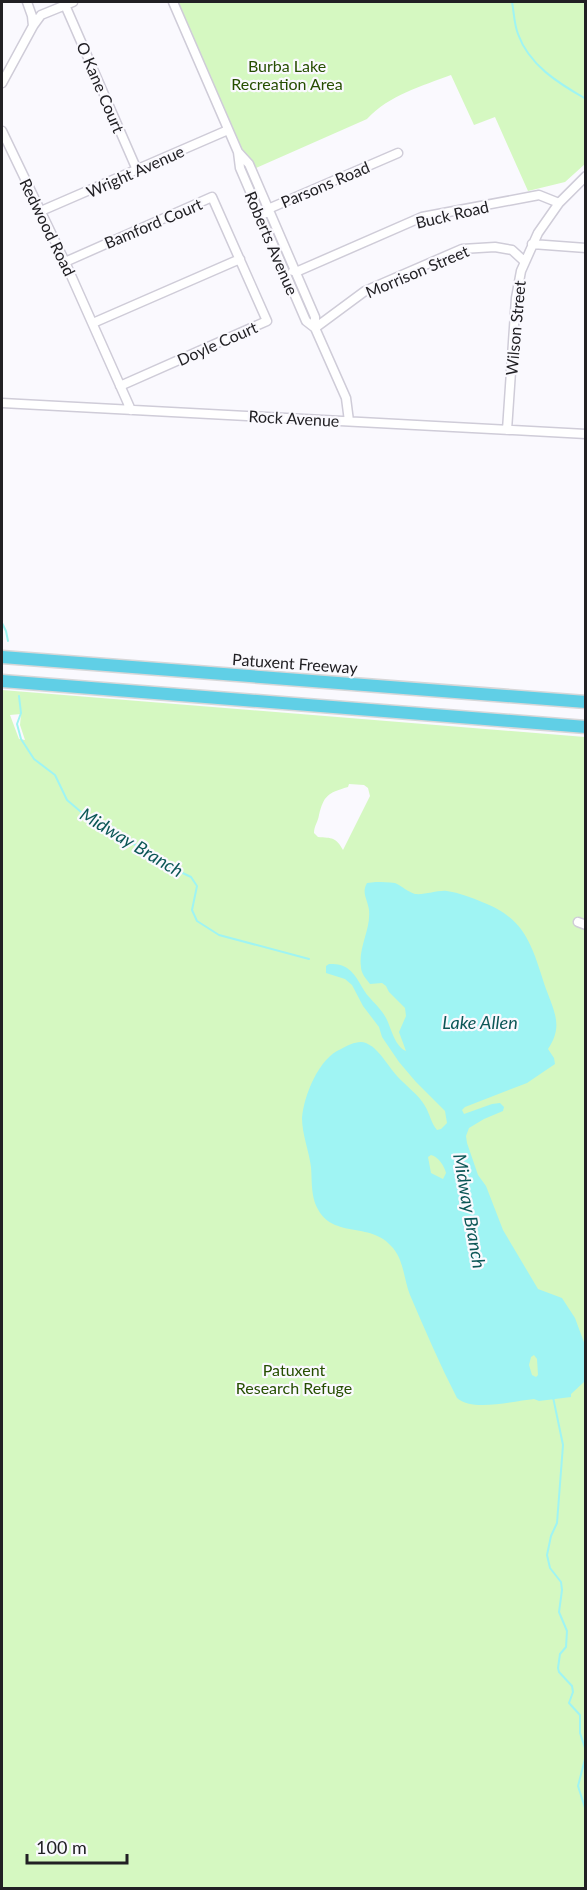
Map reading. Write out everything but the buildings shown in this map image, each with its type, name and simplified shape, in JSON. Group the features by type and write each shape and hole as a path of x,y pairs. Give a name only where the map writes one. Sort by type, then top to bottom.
{"highway":[{"name":"Patuxent Freeway","path":"2,657 585,702"},
{"path":"2,681 585,726"}],"street":[{"path":"27,2 33,26"},
{"name":"Roberts Avenue","path":"173,2 238,152 240,168 282,266 306,321 315,328"},
{"path":"2,82 41,15 69,3"},
{"name":"O Kane Court","path":"69,3 137,170"},
{"name":"Wright Avenue","path":"41,211 228,130"},
{"name":"Redwood Road","path":"2,131 93,323"},
{"name":"Roberts Avenue","path":"238,152 249,164 315,317 315,328 346,398 349,421"},
{"name":"Parsons Road","path":"265,225 268,209 398,153"},
{"name":"Wilson Street","path":"507,430 516,298 524,261 532,244 559,203 585,176"},
{"name":"Buck Road","path":"296,272 422,217 539,195 559,203"},
{"name":"Bamford Court","path":"65,262 212,197 240,259"},
{"path":"532,244 585,248"},
{"name":"Morrison Street","path":"315,328 365,291 462,249 495,247 512,250 524,261"},
{"path":"130,406 93,323 240,259"},
{"name":"Doyle Court","path":"120,386 267,321 240,259"},
{"path":"282,266 296,272"},
{"name":"Rock Avenue","path":"2,403 130,406 585,434"}],"green space":[{"name":"Burba Lake Recreation Area","path":"176,2 585,2 585,164 565,182 528,191 495,117 474,125 451,75 406,92 385,104 367,119 256,168 237,142"},
{"name":"Patuxent Research Refuge","path":"2,690 585,737 585,1888 2,1888","holes":["21,714 20,725 25,740 19,739 10,715","349,784 364,785 368,788 370,796 343,850 336,840 318,837 314,831 325,799 331,793 348,787"]}],"water":[{"name":"Lake Allen","path":"367,883 395,883 415,894 447,891 474,898 509,917 526,936 531,947 556,1020 555,1034 548,1049 555,1064 527,1083 462,1110 464,1114 500,1103 504,1107 503,1111 469,1128 466,1136 467,1143 478,1175 486,1186 503,1230 538,1289 562,1298 575,1318 585,1345 584,1382 571,1394 571,1397 483,1405 464,1402 457,1398 410,1295 397,1253 384,1239 330,1222 322,1215 315,1203 311,1167 303,1130 303,1109 314,1078 333,1054 357,1043 363,1042 371,1046 416,1094 427,1109 437,1130 447,1123 445,1111 399,1062 352,985 345,979 326,973 326,966 329,964 336,964 351,971 384,1014 396,1042 406,1051 399,1032 406,1016 405,1008 382,983 370,984 361,969 361,952 369,917 365,893","holes":["431,1155 439,1160 444,1168 446,1173 443,1179 431,1173 428,1157","534,1355 537,1359 538,1375 536,1377 532,1375 529,1365"]}],"waterway":[{"path":"512,2 517,30 529,55 555,80 586,99"},
{"name":"Midway Branch","path":"2,623 8,641"},
{"name":"Midway Branch","path":"19,696 21,713 17,724 21,739 34,759 55,775 67,800 87,817 109,824 124,839 191,877 197,886 192,910 197,921 219,935 309,959"},
{"name":"Midway Branch","path":"553,1397 563,1445 557,1523 551,1536 547,1555 550,1568 561,1582 559,1612 567,1631 566,1647 560,1654 558,1668 572,1686 573,1692 569,1703 580,1715 580,1733 586,1751"},
{"name":"Midway Branch","path":"586,1755 578,1786 586,1811"}]}
